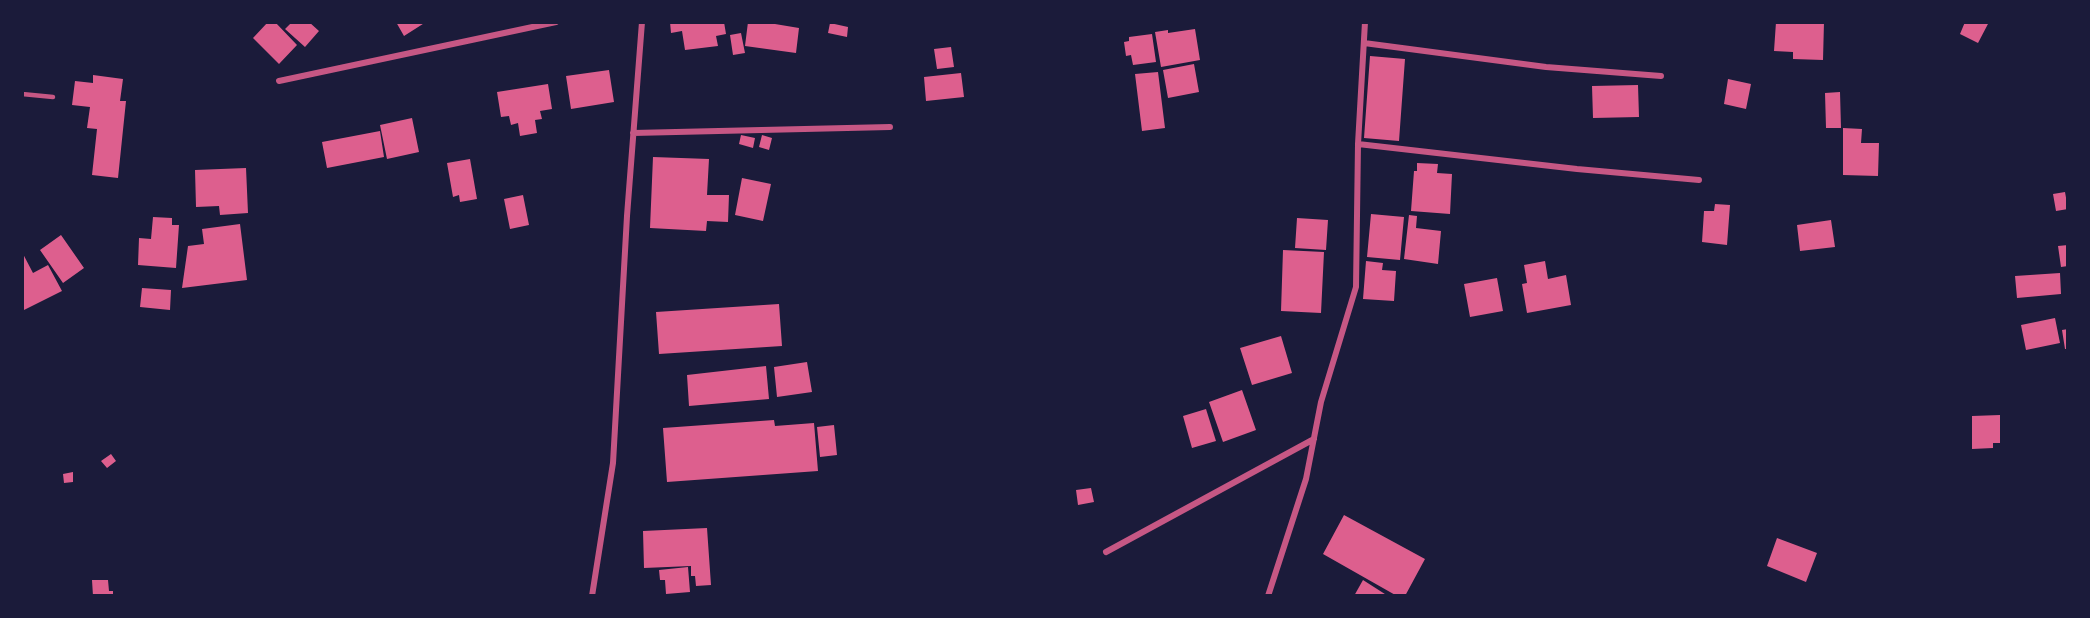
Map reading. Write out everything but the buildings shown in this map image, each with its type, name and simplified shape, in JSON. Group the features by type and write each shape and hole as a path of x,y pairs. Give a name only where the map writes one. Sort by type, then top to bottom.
{"street":[{"path":"279,81 556,22"},
{"path":"592,596 613,463 627,216 642,22"},
{"path":"1268,596 1306,478 1321,402 1356,287 1358,144 1365,22"},
{"path":"1364,43 1546,67 1661,76"},
{"path":"633,133 890,127"},
{"path":"1358,144 1577,169 1699,180"},
{"path":"1106,552 1314,439"}],"lane":[{"path":"22,94 53,97"}]}
